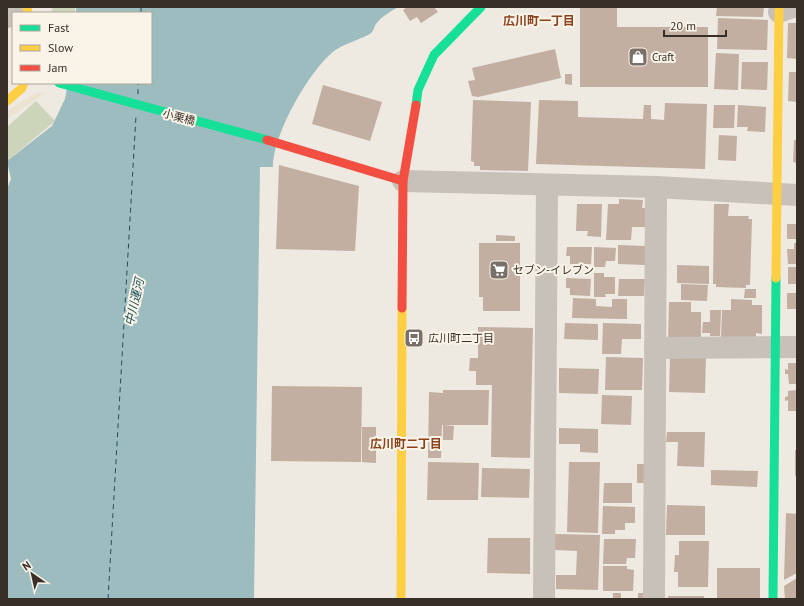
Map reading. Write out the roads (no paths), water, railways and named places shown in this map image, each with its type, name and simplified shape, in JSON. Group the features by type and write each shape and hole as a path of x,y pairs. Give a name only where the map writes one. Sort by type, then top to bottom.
{"street":[{"path":"18,12 27,7"},
{"path":"400,599 403,181 418,90 434,55 481,7"},
{"path":"773,599 787,347 787,195 783,9"},
{"path":"7,101 22,88 24,84"},
{"name":"小栗橋","path":"62,84 292,147 403,181"},
{"path":"403,181 656,187 787,195"},
{"path":"544,599 546,184"},
{"path":"654,599 656,187"},
{"path":"655,348 787,347"}],"water":[{"name":"中川運河","path":"76,7 398,7 380,19 370,34 338,48 324,60 294,104 279,138 273,167 260,167 254,599 7,599 7,189 11,179 7,161 52,126 65,99 68,84 152,84 152,12 76,12"}],"place":[{"name":"Craft","path":"638,57"},
{"name":"セブン-イレブン","path":"499,270"},
{"name":"広川町二丁目","path":"414,338"}],"district":[{"name":"広川町一丁目","path":"539,20"},
{"name":"広川町二丁目","path":"406,443"}]}
